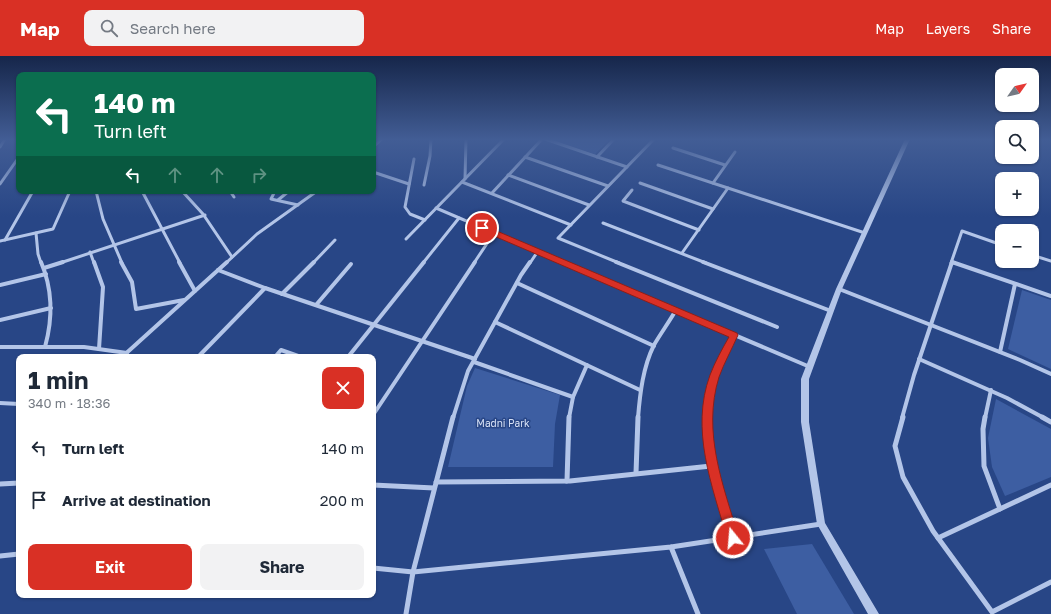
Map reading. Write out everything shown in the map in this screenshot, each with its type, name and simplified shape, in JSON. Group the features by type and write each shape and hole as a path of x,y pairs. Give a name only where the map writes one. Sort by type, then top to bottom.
{"street":[{"path":"0,184 13,165"},
{"path":"413,165 405,207 406,211 411,216 425,220"},
{"path":"424,184 428,165"},
{"path":"465,165 465,179"},
{"path":"406,239 479,165"},
{"path":"492,193 517,165"},
{"path":"548,165 608,186"},
{"path":"619,165 627,168"},
{"path":"630,165 558,238 777,327"},
{"path":"658,165 865,233"},
{"path":"712,183 725,165"},
{"path":"874,614 821,524 805,422 805,379 839,289 896,165"},
{"path":"376,173 409,184"},
{"path":"508,174 589,206"},
{"path":"462,182 571,225"},
{"path":"640,183 713,210"},
{"path":"682,253 728,188"},
{"path":"632,190 623,201 699,230"},
{"path":"5,240 31,194"},
{"path":"0,241 53,229 69,194"},
{"path":"97,194 103,219 132,282 136,309 185,300"},
{"path":"144,194 195,291"},
{"path":"185,194 205,215 232,257"},
{"path":"274,194 271,199 298,204"},
{"path":"278,200 285,194"},
{"path":"0,348 84,346 127,353 257,234 313,194"},
{"path":"436,208 810,367"},
{"path":"44,268 205,215"},
{"path":"350,354 459,218"},
{"path":"603,223 831,311"},
{"path":"995,243 962,231 914,375 895,446 903,477 938,538 992,612 1051,582"},
{"path":"36,233 39,256 46,274 50,292 50,330 45,347"},
{"path":"376,410 494,233"},
{"path":"282,294 335,240"},
{"path":"406,614 413,572 434,488 455,409 468,371 517,283 538,251"},
{"path":"90,252 103,287 99,349"},
{"path":"1039,257 1051,261"},
{"path":"952,262 1051,296"},
{"path":"316,305 350,264"},
{"path":"218,270 282,294 422,341 573,396"},
{"path":"0,285 46,274"},
{"path":"517,283 654,346"},
{"path":"1000,352 1015,284"},
{"path":"201,354 265,288"},
{"path":"839,289 1000,352 1051,374"},
{"path":"0,320 51,308"},
{"path":"636,474 637,426 640,390 654,346 676,310"},
{"path":"496,322 640,390"},
{"path":"733,538 711,466 707,433 708,401 715,376 734,335"},
{"path":"278,354 281,350 292,354"},
{"path":"919,359 990,390 1051,422"},
{"path":"567,481 568,422 573,396 587,365"},
{"path":"990,390 983,429 984,466 1000,509"},
{"path":"0,403 16,404"},
{"path":"436,482 567,481 711,466"},
{"path":"0,484 16,483"},
{"path":"376,485 434,488"},
{"path":"938,538 1051,485"},
{"path":"376,568 413,572 671,547 821,524"},
{"path":"671,547 698,614"},
{"path":"0,556 16,554"}],"green space":[{"path":"1022,290 1051,300 1051,369 1008,349"},
{"name":"Madni Park","path":"475,368 560,395 555,424 553,467 448,467 467,386"},
{"path":"996,399 1051,429 1051,477 1005,496 992,467 988,438"},
{"path":"812,544 854,614 797,614 764,549"}],"route":[{"path":"482,228 734,335 715,376 708,401 707,433 711,466 733,538"}]}
